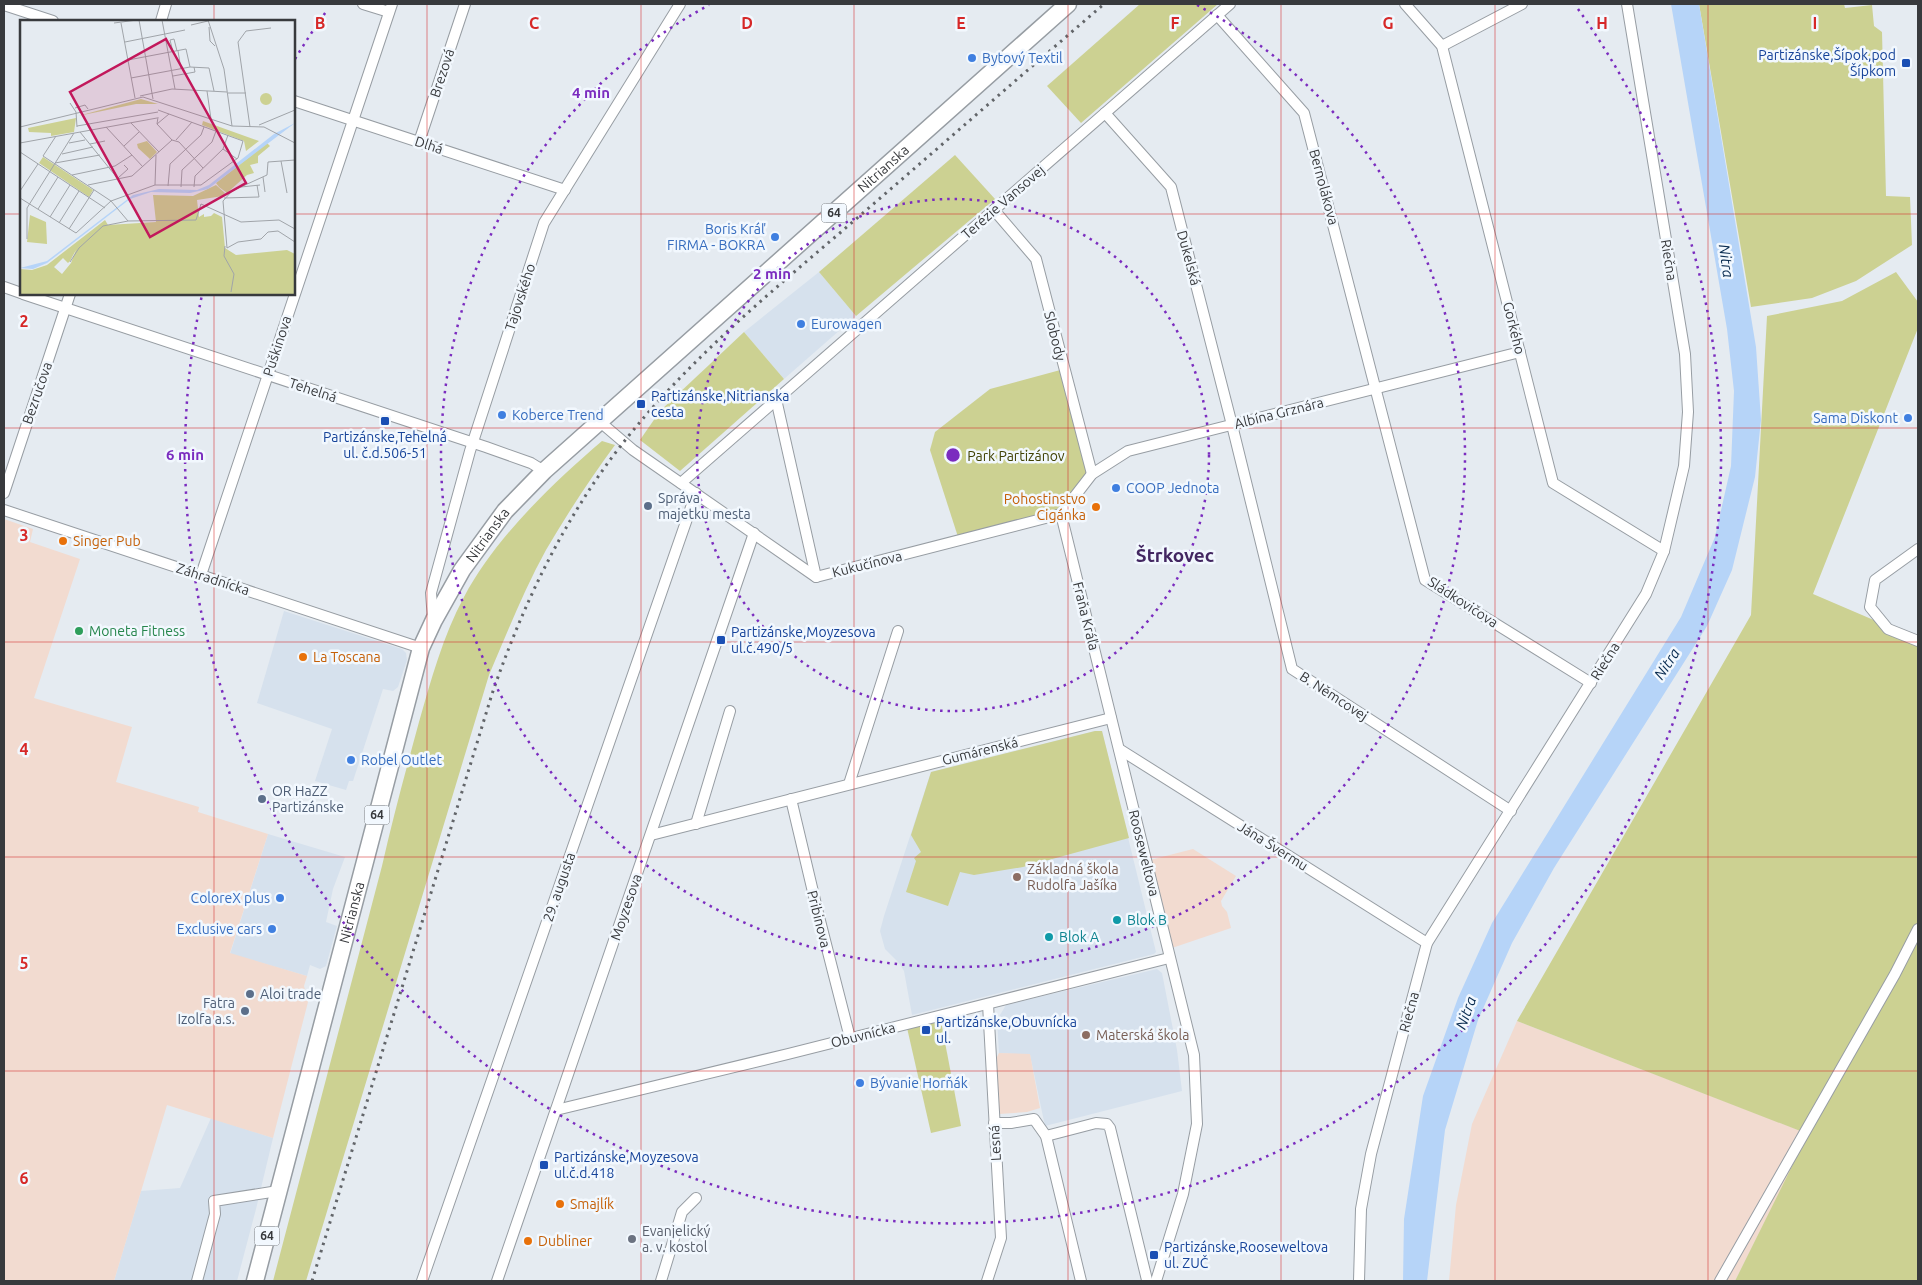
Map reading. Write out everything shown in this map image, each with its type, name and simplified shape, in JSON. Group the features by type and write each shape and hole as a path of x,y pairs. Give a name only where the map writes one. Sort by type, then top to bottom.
{"main road":[{"name":"Nitrianska","path":"255,1281 421,648 434,620 462,570 505,511 544,471 1068,4"}],"street":[{"path":"363,4 391,8"},
{"name":"Brezová","path":"419,142 465,4"},
{"name":"Tajovského","path":"434,620 432,594 472,442 544,223 680,4"},
{"name":"Terézie Vansovej","path":"681,483 1230,4"},
{"name":"Gorkého","path":"1405,4 1442,46 1553,483 1664,551"},
{"path":"1442,46 1522,4"},
{"name":"Riečna","path":"1359,1281 1361,1209 1371,1154 1427,943 1646,594 1664,551 1684,466 1688,412 1688,382 1685,354 1627,4"},
{"path":"4,5 50,20"},
{"path":"161,20 163,5"},
{"name":"Puškinova","path":"295,294 391,8"},
{"name":"Bernolákova","path":"1217,15 1304,113 1376,388"},
{"name":"Dlhá","path":"295,101 565,190"},
{"name":"Dukelská","path":"1105,113 1171,187 1232,424"},
{"name":"Slobody","path":"994,210 1036,259 1092,474"},
{"name":"Tehelná","path":"4,287 20,292"},
{"name":"Tehelná","path":"28,295 472,442 531,463 544,471"},
{"name":"Bezručova","path":"4,493 70,295"},
{"name":"Puškinova","path":"201,575 295,295"},
{"name":"Albína Grznára","path":"1061,514 1092,474 1128,451 1520,352"},
{"name":"Sládkovičova","path":"1376,388 1425,580 1591,683"},
{"path":"776,399 816,577"},
{"name":"Kukučínova","path":"599,421 633,450 816,577 1061,514"},
{"name":"B. Němcovej","path":"1232,424 1292,669 1511,810"},
{"name":"29. augusta","path":"422,1281 696,494"},
{"name":"Záhradnícka","path":"4,510 421,648"},
{"name":"Fraňa Kráľa","path":"1061,514 1111,718"},
{"name":"Moyzesova","path":"497,1281 754,534"},
{"path":"1918,549 1875,580 1870,608 1888,629 1918,641"},
{"path":"849,784 898,631"},
{"path":"696,824 730,712"},
{"name":"Rooseweltova","path":"1111,718 1194,1055 1197,1124 1183,1194 1149,1281"},
{"name":"Gumárenská","path":"651,835 1111,718"},
{"name":"Jána Švermu","path":"1118,749 1427,943"},
{"name":"Pribinova","path":"791,799 850,1038"},
{"path":"1720,1281 1895,974 1918,929"},
{"name":"Obuvnícka","path":"556,1110 1170,958"},
{"name":"Lesná","path":"988,1004 1001,1238 988,1281"},
{"path":"994,1123 1034,1120 1046,1136 1081,1281"},
{"path":"1046,1136 1096,1123 1106,1124 1110,1128 1149,1281"},
{"path":"197,1281 215,1214 214,1200 278,1191"},
{"path":"661,1281 682,1212 696,1198"}],"shaded area":[{"name":"Eurowagen","path":"819,272 856,316 784,379 744,332"},
{"path":"4,519 33,529 30,542 80,559 34,698 132,727 116,782 199,807 198,812 268,834 230,953 307,976 304,986 308,1002 273,1138 167,1105 114,1281 4,1281"},
{"path":"284,611 402,649 406,653 407,660 398,687 393,691 383,689 353,781 349,781 346,790 315,781 332,729 257,703"},
{"name":"Základná škola Rudolfa Jašíka","path":"1095,731 1102,731 1156,952 912,1015 904,971 885,949 880,931 931,772"},
{"path":"268,834 345,857 333,889 326,922 337,926 326,966 320,969 310,965 307,976 230,954"},
{"path":"1193,849 1236,876 1221,901 1222,906 1227,912 1231,928 1172,948 1150,860"},
{"name":"Materská škola","path":"1157,969 1162,973 1177,1050 1182,1091 1045,1126 1030,1055 999,1053 997,1020 1006,1005"},
{"path":"1517,1021 1809,1134 1735,1281 1449,1281 1456,1205 1472,1124"},
{"path":"999,1053 1030,1054 1040,1108 1027,1112 999,1114 996,1059"},
{"path":"211,1118 273,1138 237,1281 114,1281 141,1191 180,1188"}],"green space":[{"path":"1140,4 1218,4 1081,123 1047,86"},
{"path":"1699,4 1844,4 1845,8 1872,5 1874,26 1882,32 1886,196 1910,197 1912,245 1856,281 1812,298 1751,307"},
{"path":"955,155 995,199 856,316 819,272"},
{"path":"1896,272 1918,302 1918,328 1813,594 1918,639 1918,1281 1735,1281 1808,1134 1517,1021 1751,615 1767,316 1842,301"},
{"path":"744,332 784,379 680,471 640,440 660,411"},
{"name":"Park Partizánov","path":"1064,369 1092,474 1061,514 959,540 930,450 935,432 990,389"},
{"path":"602,441 615,445 579,497 546,550 523,596 489,675 306,1281 273,1281 404,776 438,658 464,597 492,554 526,513"},
{"path":"1095,731 1102,731 1129,838 1023,867 974,875 960,872 948,906 906,892 916,861 914,858 921,852 911,835 931,772"},
{"path":"939,1011 961,1126 931,1133 905,1019"}],"water":[{"name":"Nitra","path":"1671,4 1699,4 1756,347 1761,420 1755,477 1732,570 1707,626 1554,868 1512,943 1478,1020 1445,1130 1427,1281 1403,1281 1404,1219 1423,1096 1458,998 1492,923 1681,617 1715,537 1731,466 1734,391 1727,329"}],"railway":[{"path":"312,1281 492,694 515,632 542,572 591,487 635,428 662,397 719,339 1104,4"}],"place":[{"name":"Bytový Textil","path":"972,58"},
{"name":"Partizánske,Šípok,pod Šípkom","path":"1906,63"},
{"name":"Boris Kráľ FIRMA - BOKRA","path":"775,237"},
{"name":"Eurowagen","path":"801,324"},
{"name":"Partizánske,Nitrianska cesta","path":"641,404"},
{"name":"Koberce Trend","path":"502,415"},
{"name":"Sama Diskont","path":"1908,418"},
{"name":"Partizánske,Tehelná ul. č.d.506-51","path":"385,421"},
{"name":"COOP Jednota","path":"1116,488"},
{"name":"Správa majetku mesta","path":"648,506"},
{"name":"Pohostinstvo Cigánka","path":"1096,507"},
{"name":"Singer Pub","path":"63,541"},
{"name":"Moneta Fitness","path":"79,631"},
{"name":"Partizánske,Moyzesova ul.č.490/5","path":"721,640"},
{"name":"La Toscana","path":"303,657"},
{"name":"Robel Outlet","path":"351,760"},
{"name":"OR HaZZ Partizánske","path":"262,799"},
{"name":"Základná škola Rudolfa Jašíka","path":"1017,877"},
{"name":"ColoreX plus","path":"280,898"},
{"name":"Blok B","path":"1117,920"},
{"name":"Exclusive cars","path":"272,929"},
{"name":"Blok A","path":"1049,937"},
{"name":"Aloi trade","path":"250,994"},
{"name":"Fatra Izolfa a.s.","path":"245,1011"},
{"name":"Partizánske,Obuvnícka ul.","path":"926,1030"},
{"name":"Materská škola","path":"1086,1035"},
{"name":"Bývanie Horňák","path":"860,1083"},
{"name":"Partizánske,Moyzesova ul.č.d.418","path":"544,1165"},
{"name":"Smajlík","path":"560,1204"},
{"name":"Evanjelický a. v. kostol","path":"632,1239"},
{"name":"Dubliner","path":"528,1241"},
{"name":"Partizánske,Rooseweltova ul. ZUČ","path":"1154,1255"}],"district":[{"name":"Štrkovec","path":"1175,555"}]}
